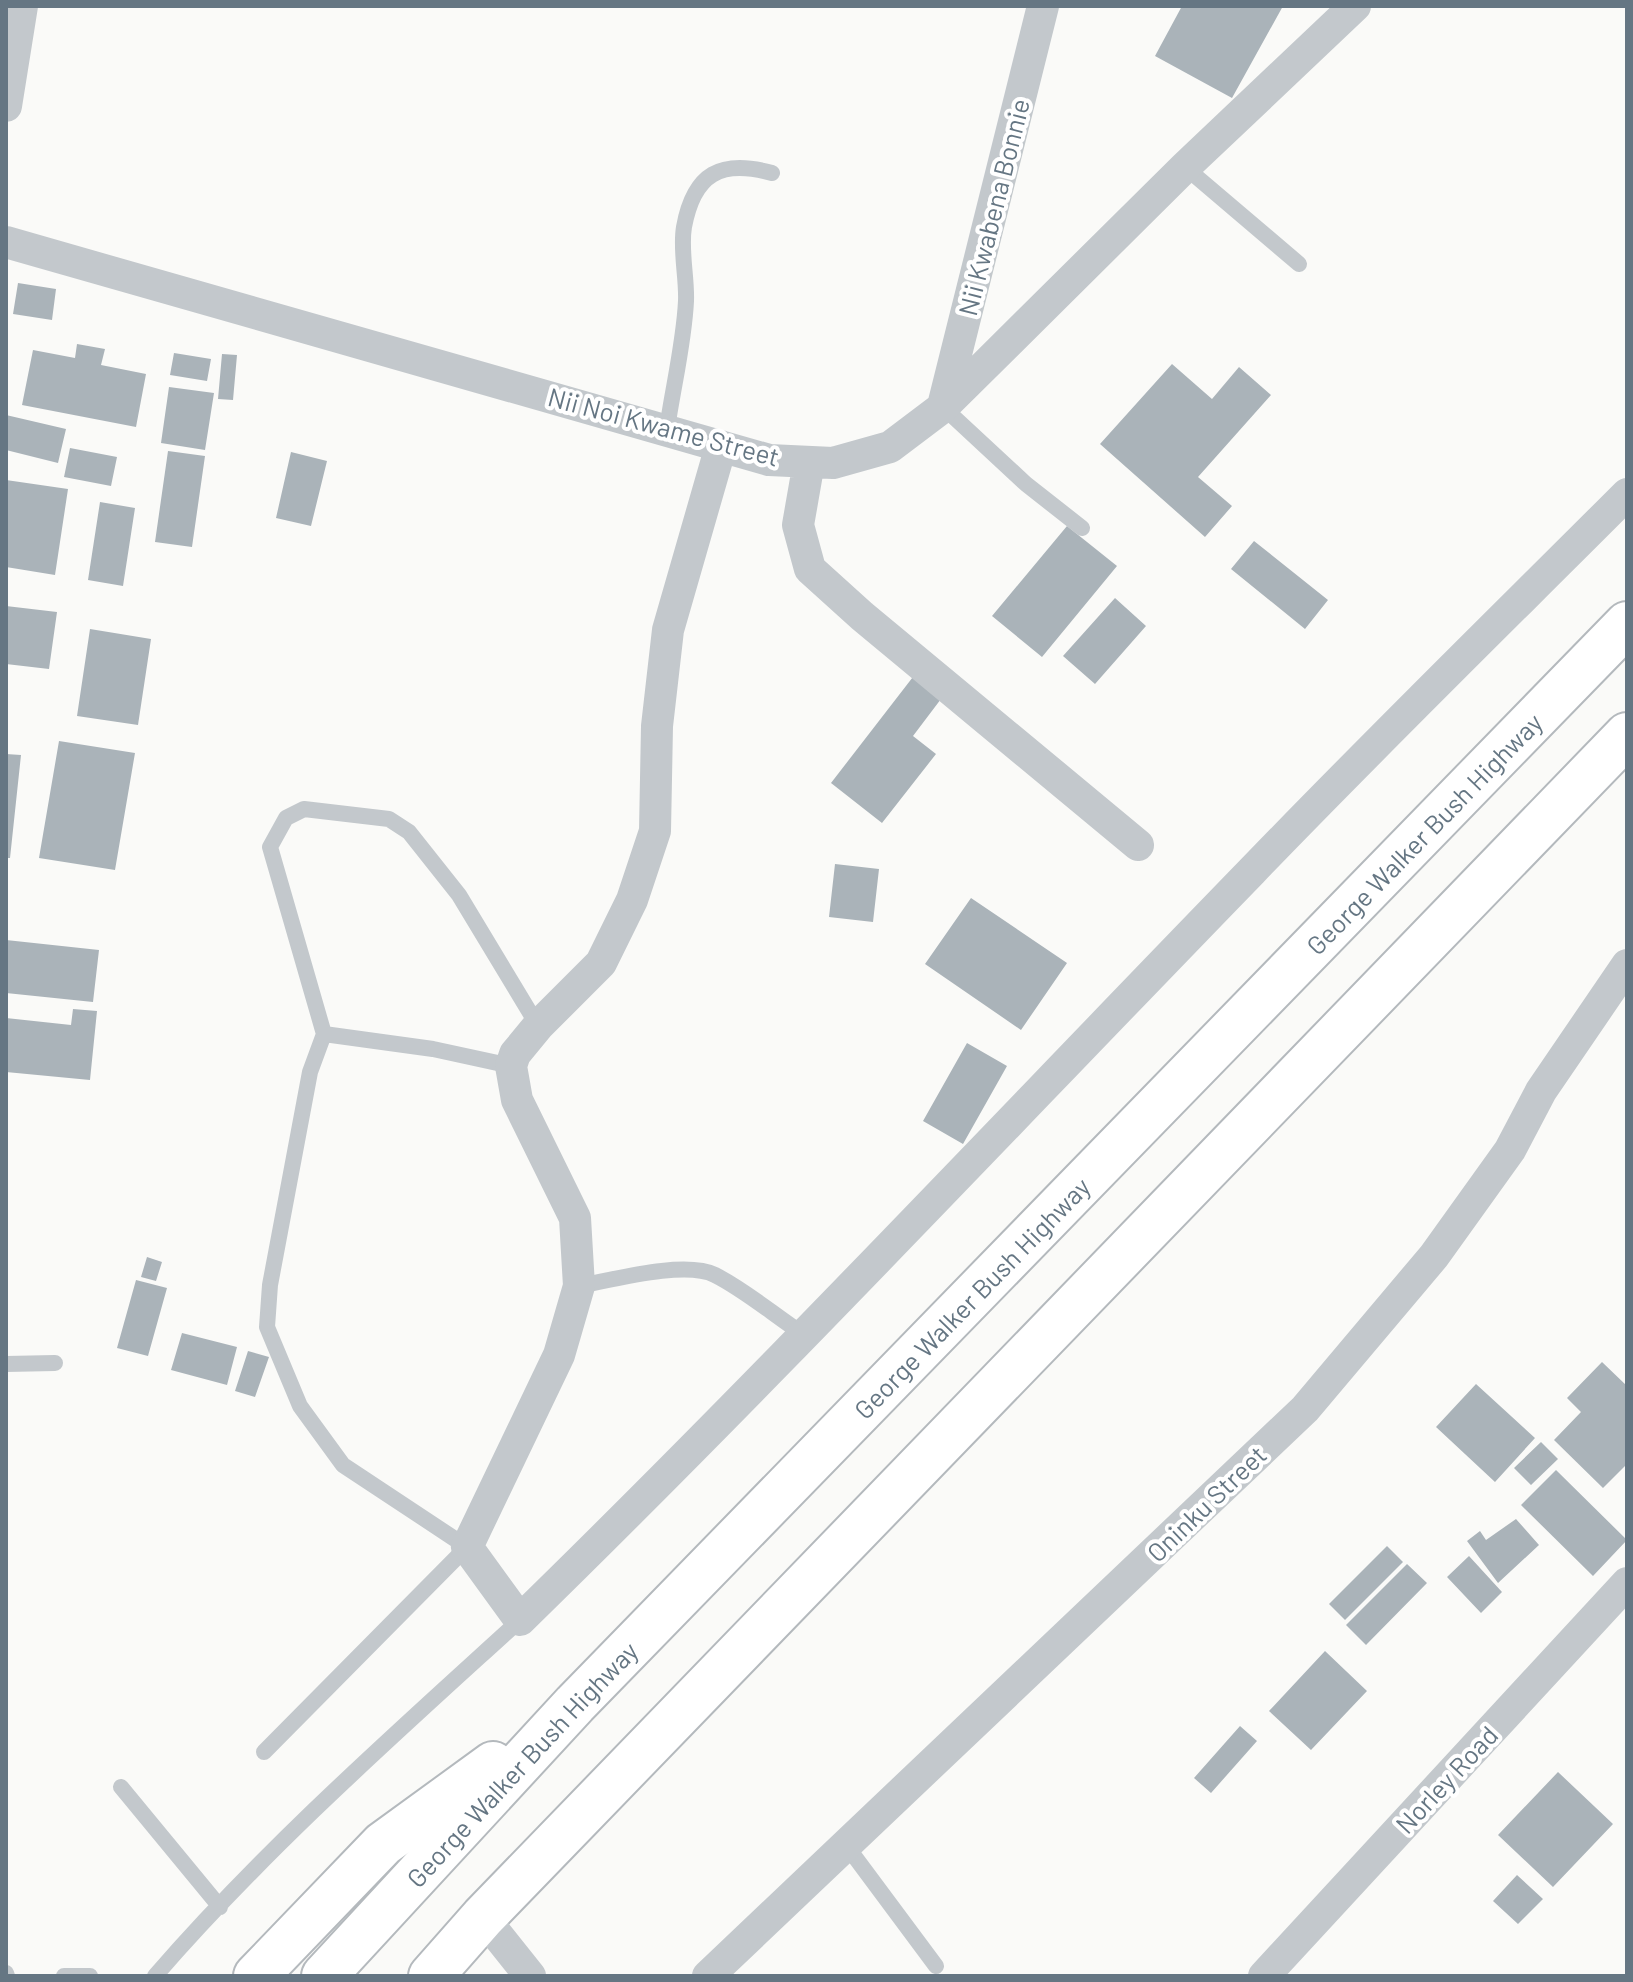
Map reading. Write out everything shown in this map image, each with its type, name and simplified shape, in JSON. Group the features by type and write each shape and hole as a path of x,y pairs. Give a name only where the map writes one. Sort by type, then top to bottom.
{"highway":[{"name":"George Walker Bush Highway","path":"324,1976 575,1704 1627,624"},
{"path":"431,1976 483,1917 1627,735"},
{"path":"256,1976 383,1844 575,1704"}],"street":[{"path":"6,106 22,6"},
{"name":"Nii Kwabena Bonnie","path":"943,407 1043,6"},
{"name":"Nii Noi Kwame Street","path":"6,242 769,460 833,463 890,447 943,407 1185,167 1355,6"},
{"path":"721,446 668,630 657,726 655,831 632,900 601,963 538,1026 515,1054 511,1066 517,1100 575,1218 579,1286 559,1355 467,1547 520,1620 654,1489 1256,867 1627,494"},
{"path":"809,462 798,525 810,569 862,616 1138,845"},
{"name":"Oninku Street","path":"708,1976 1305,1409 1434,1256 1510,1150 1541,1091 1627,965"},
{"name":"Norley Road","path":"1264,1976 1627,1583"},
{"path":"483,1917 530,1976"}],"lane":[{"path":"667,429 686,302 684,228 697,190 720,168 748,167 772,173"},
{"path":"1185,167 1299,264"},
{"path":"943,407 1026,484 1082,528"},
{"path":"264,1752 467,1547 343,1465 300,1406 267,1327 270,1285 310,1072 324,1034 270,847 286,818 304,809 389,819 409,832 459,895 538,1026"},
{"path":"324,1034 433,1049 511,1066"},
{"path":"579,1286 677,1270 713,1273 803,1334"},
{"path":"6,1364 55,1363"},
{"path":"155,1976 350,1775 520,1620"},
{"path":"121,1787 220,1907"},
{"path":"846,1845 936,1966"},
{"path":"64,1976 90,1976"}],"building":[{"path":"1182,6 1283,6 1232,98 1155,56"},
{"path":"18,283 56,289 52,320 13,314"},
{"path":"77,344 105,349 101,365 146,374 136,427 22,405 33,350 75,358"},
{"path":"174,353 211,359 207,381 170,375"},
{"path":"222,354 237,355 233,400 218,399"},
{"path":"1172,364 1212,399 1239,367 1271,395 1198,477 1232,506 1205,537 1100,444"},
{"path":"169,387 214,393 205,450 161,443"},
{"path":"6,415 66,429 58,463 6,450"},
{"path":"70,448 117,457 111,486 64,477"},
{"path":"168,451 205,456 192,547 155,542"},
{"path":"291,452 327,461 311,526 276,518"},
{"path":"6,480 68,489 55,575 6,567"},
{"path":"100,502 135,508 123,586 88,580"},
{"path":"1067,526 1117,566 1042,657 992,616"},
{"path":"1254,541 1328,600 1305,629 1231,569"},
{"path":"1115,598 1146,626 1095,684 1063,656"},
{"path":"6,606 57,612 49,669 6,664"},
{"path":"90,629 151,639 138,725 77,716"},
{"path":"916,673 944,695 913,736 936,754 882,823 831,783"},
{"path":"59,741 135,753 115,870 39,858"},
{"path":"6,754 21,755 10,858 6,858"},
{"path":"835,864 879,869 873,922 829,917"},
{"path":"971,898 1067,963 1021,1030 925,964"},
{"path":"6,940 99,950 93,1002 6,993"},
{"path":"73,1009 97,1011 90,1080 6,1072 6,1018 71,1025"},
{"path":"967,1043 1007,1066 963,1144 923,1121"},
{"path":"147,1257 162,1262 156,1281 141,1277"},
{"path":"136,1280 167,1288 148,1356 117,1348"},
{"path":"182,1333 237,1347 227,1385 171,1370"},
{"path":"248,1351 269,1357 255,1397 235,1391"},
{"path":"1602,1362 1627,1386 1627,1464 1603,1488 1554,1440 1581,1412 1567,1398"},
{"path":"1476,1384 1535,1438 1495,1482 1436,1427"},
{"path":"1541,1442 1558,1459 1531,1485 1514,1468"},
{"path":"1556,1470 1627,1540 1593,1576 1521,1505"},
{"path":"1516,1519 1539,1545 1498,1583 1467,1541 1480,1531 1486,1540"},
{"path":"1387,1546 1403,1562 1345,1620 1329,1604"},
{"path":"1469,1556 1502,1592 1481,1613 1447,1577"},
{"path":"1407,1564 1427,1583 1366,1645 1346,1625"},
{"path":"1325,1651 1367,1691 1311,1750 1269,1711"},
{"path":"1240,1726 1257,1741 1211,1793 1194,1778"},
{"path":"1558,1772 1613,1824 1553,1887 1498,1835"},
{"path":"1517,1875 1543,1899 1518,1924 1493,1901"}]}
